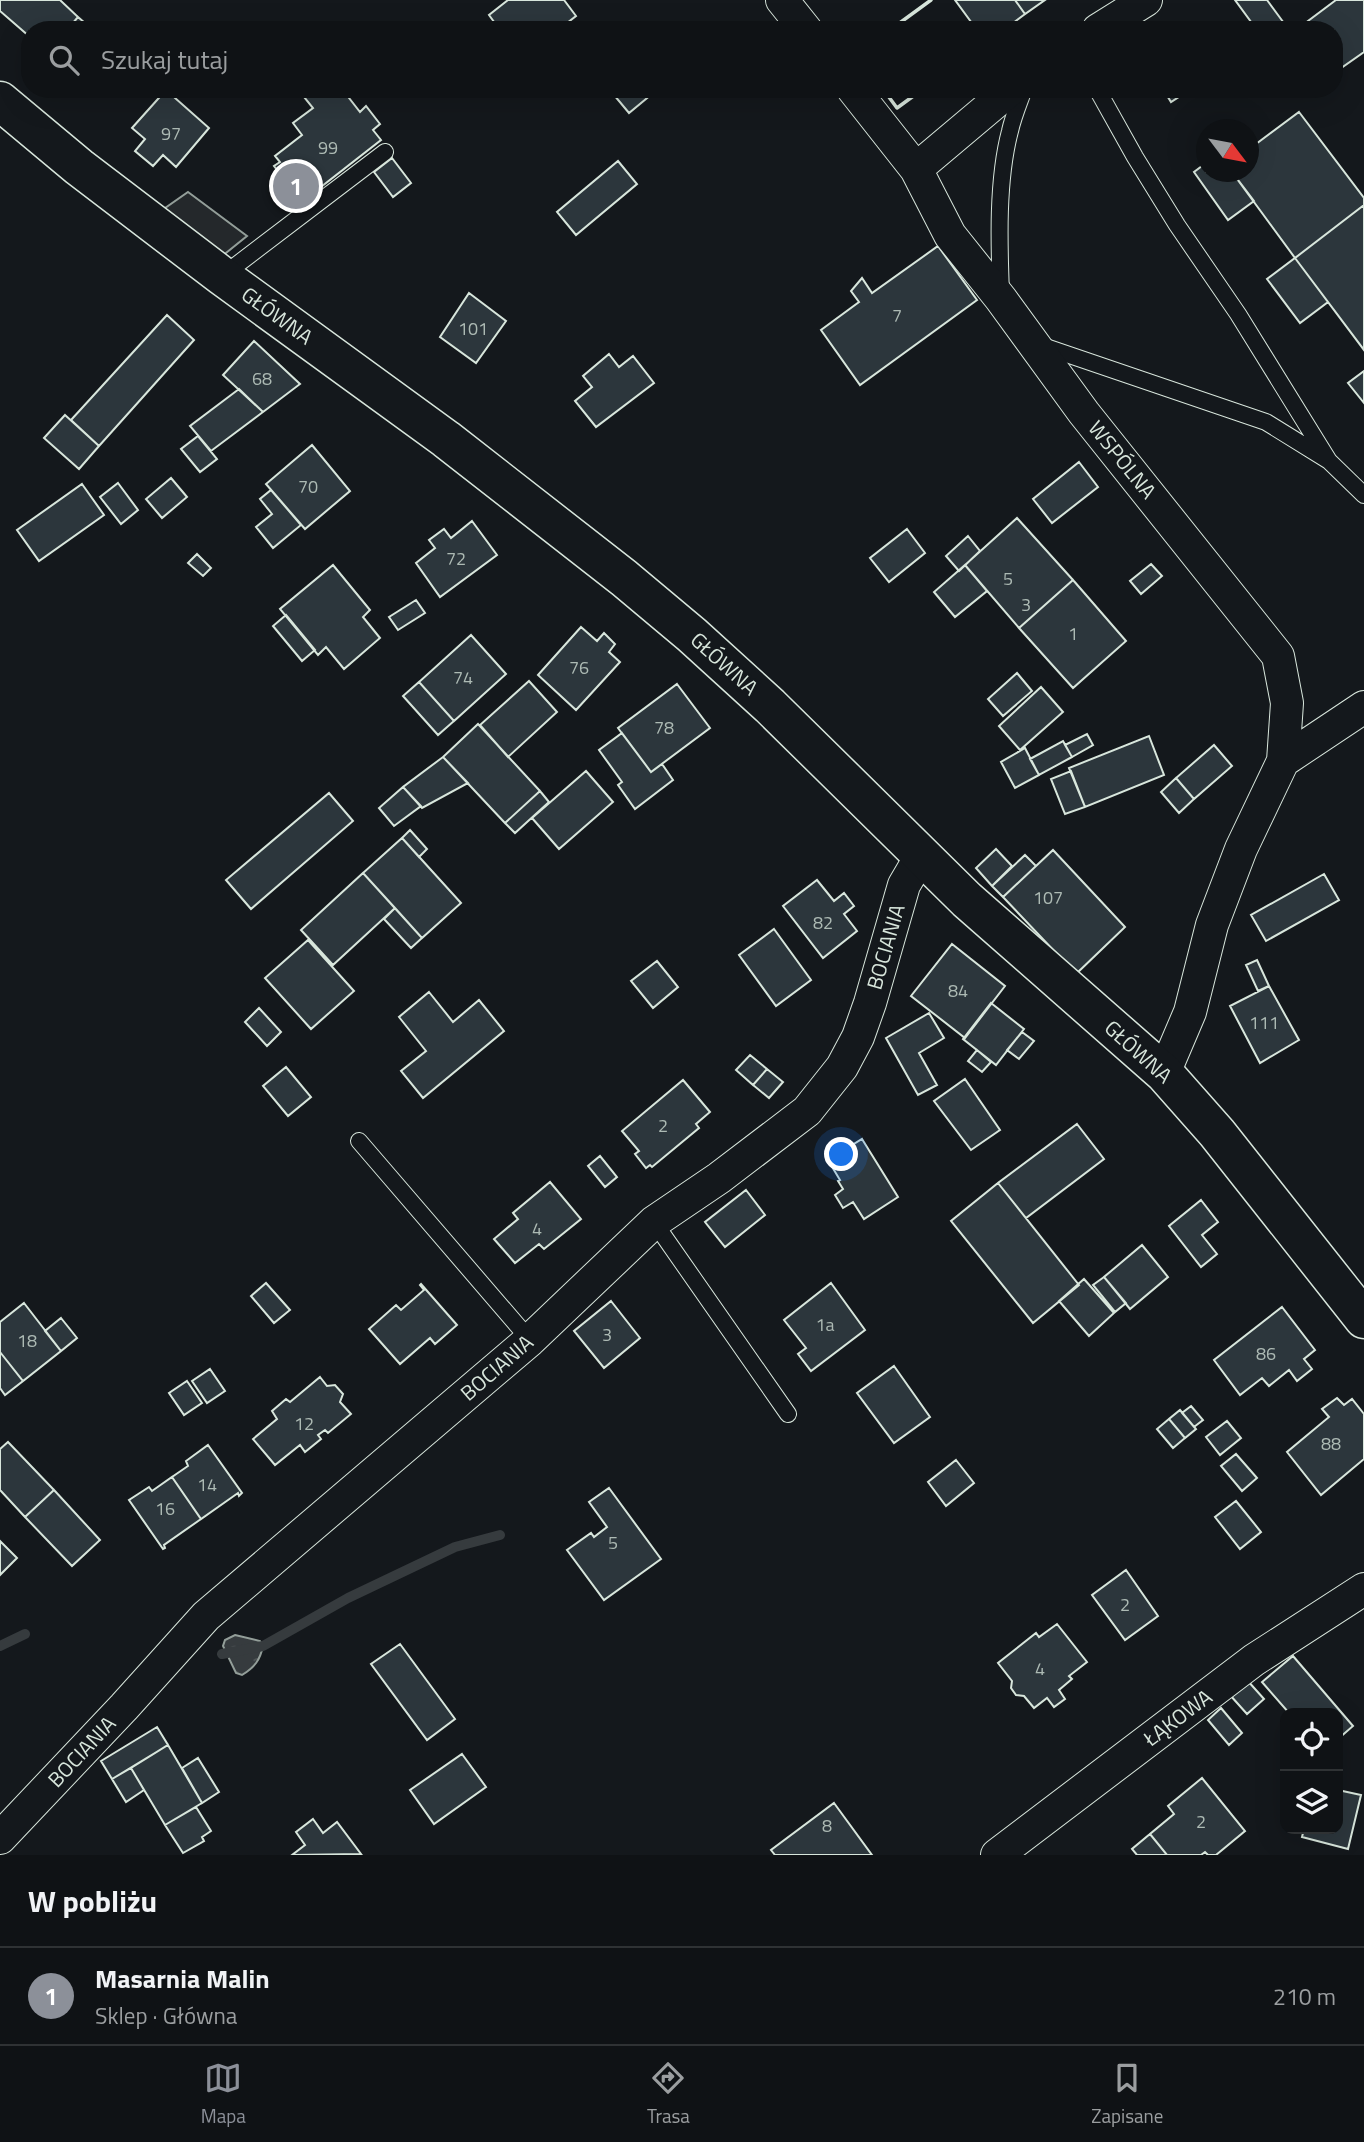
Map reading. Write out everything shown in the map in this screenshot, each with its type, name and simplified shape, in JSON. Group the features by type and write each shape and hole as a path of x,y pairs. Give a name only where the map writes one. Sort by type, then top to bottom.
{"street":[{"path":"782,0 799,21"},
{"path":"1112,21 1146,0"},
{"name":"WSPÓLNA","path":"860,98 916,169 950,235 1084,412 1278,656 1287,704 1283,761 1241,849 1212,925 1191,1012 1164,1073"},
{"path":"916,169 1000,98"},
{"name":"GŁÓWNA","path":"0,101 79,167 222,276 446,439 624,578 692,635 769,706 921,856 1051,975 1164,1073 1217,1133 1364,1319"},
{"path":"1283,761 1364,707"},
{"name":"BOCIANIA","path":"0,1838 206,1616 530,1340 654,1222 719,1178 807,1111 842,1067 858,1037 904,885 921,856"},
{"name":"ŁĄKOWA","path":"998,1855 1254,1660 1364,1589"}],"lane":[{"path":"1001,299 999,248 1002,190 1009,132 1021,98"},
{"path":"1102,98 1177,225 1238,314 1329,461"},
{"path":"222,276 385,152"},
{"path":"1034,344 1266,422 1329,461 1364,495"},
{"path":"359,1141 530,1340"},
{"path":"654,1222 788,1414"}],"shaded area":[{"path":"188,192 247,236 221,257 158,213"}],"water":[{"path":"235,1635 260,1641 263,1646 256,1663 242,1675 236,1673 223,1646 225,1640"}],"building":[{"path":"0,0 60,0 78,17 75,21 21,21 21,29 0,11"},
{"path":"508,0 564,0 576,16 570,21 493,21 489,15"},
{"path":"955,0 1015,0 1025,14 1016,21 970,21"},
{"path":"1015,0 1045,0 1025,14"},
{"path":"1235,0 1267,0 1282,21 1250,21"},
{"path":"1336,0 1364,0 1364,52 1343,67 1343,21 1308,21"},
{"path":"159,98 175,98 209,128 176,167 163,155 153,166 135,151 145,139 132,128"},
{"path":"305,98 349,98 360,112 366,106 380,124 373,130 381,140 308,197 299,186 293,191 274,166 280,162 275,156 302,135 293,123 313,108"},
{"path":"616,98 647,98 629,113"},
{"path":"1299,112 1364,198 1364,205 1295,258 1239,182 1259,182 1259,142"},
{"path":"392,158 411,183 393,197 374,172"},
{"path":"618,161 637,184 576,235 557,212"},
{"path":"1201,182 1240,182 1254,201 1228,220"},
{"path":"1364,205 1364,350 1295,258"},
{"path":"938,246 977,300 860,385 821,330 859,302 851,291 862,278 872,293"},
{"path":"1295,258 1328,302 1300,323 1267,279"},
{"path":"469,293 506,321 476,363 440,337"},
{"path":"167,315 194,340 99,446 71,420"},
{"path":"254,341 300,384 263,412 223,375"},
{"path":"609,354 619,367 633,356 654,383 596,427 575,401 592,387 583,376"},
{"path":"1364,371 1364,403 1348,383"},
{"path":"239,389 263,412 211,451 190,426"},
{"path":"65,415 99,446 79,469 44,438"},
{"path":"198,436 217,459 200,472 181,449"},
{"path":"312,445 350,491 305,529 266,484"},
{"path":"1079,462 1098,487 1052,523 1033,499"},
{"path":"171,478 187,497 162,518 146,499"},
{"path":"118,483 138,510 121,524 100,497"},
{"path":"82,484 104,515 39,561 17,530"},
{"path":"271,490 301,525 273,548 256,527 272,514 260,499"},
{"path":"1017,518 1073,580 1019,628 965,565"},
{"path":"472,521 497,555 440,597 416,563 435,548 429,540 444,529 451,538"},
{"path":"907,529 925,553 889,582 870,558"},
{"path":"968,536 980,551 959,571 946,556"},
{"path":"197,554 211,568 203,576 188,563"},
{"path":"1151,564 1162,576 1141,594 1130,581"},
{"path":"333,565 370,610 363,617 380,638 344,669 326,647 318,655 280,609"},
{"path":"965,565 987,591 955,617 934,592"},
{"path":"1073,580 1126,641 1073,688 1019,628"},
{"path":"416,600 425,613 398,630 389,617"},
{"path":"286,615 315,650 302,661 273,626"},
{"path":"581,627 597,641 604,633 615,644 609,652 620,662 576,710 538,675"},
{"path":"471,635 506,674 454,721 419,682"},
{"path":"1017,673 1032,691 1003,716 988,699"},
{"path":"529,681 557,712 508,757 480,725"},
{"path":"419,682 454,721 438,735 403,696"},
{"path":"677,684 710,728 651,772 618,728"},
{"path":"1041,687 1063,712 1020,750 999,726"},
{"path":"478,724 540,791 505,823 443,757"},
{"path":"622,733 651,772 662,764 673,780 635,809 618,785 622,782 599,750"},
{"path":"1087,734 1093,745 1072,757 1065,745"},
{"path":"1149,736 1164,775 1085,807 1069,768"},
{"path":"1063,741 1072,757 1039,775 1030,759"},
{"path":"1214,745 1232,766 1194,799 1176,778"},
{"path":"1025,748 1039,775 1015,788 1001,762"},
{"path":"443,757 468,783 422,808 403,787"},
{"path":"586,771 613,802 559,849 532,818"},
{"path":"1071,771 1085,807 1065,814 1051,779"},
{"path":"1176,778 1194,799 1179,813 1161,792"},
{"path":"403,787 421,806 394,826 379,808"},
{"path":"540,791 549,802 515,833 505,823"},
{"path":"329,793 353,821 251,909 226,880"},
{"path":"410,830 427,849 419,857 402,838"},
{"path":"402,838 461,903 422,938 363,873"},
{"path":"996,849 1012,866 992,886 976,868"},
{"path":"1053,850 1125,927 1076,974 1003,897"},
{"path":"1025,855 1036,866 1003,897 992,886"},
{"path":"363,873 395,908 333,965 301,930"},
{"path":"1324,874 1339,900 1266,941 1251,915"},
{"path":"817,880 834,901 844,893 854,906 844,914 857,931 823,958 783,906"},
{"path":"395,908 422,938 411,948 384,919"},
{"path":"774,929 811,980 776,1006 739,955"},
{"path":"308,940 354,991 311,1029 265,978"},
{"path":"952,944 1005,986 965,1038 911,996"},
{"path":"1257,960 1269,986 1258,991 1246,965"},
{"path":"657,961 678,987 653,1008 631,981"},
{"path":"1269,986 1299,1040 1260,1063 1230,1006"},
{"path":"429,992 453,1022 479,1000 504,1031 423,1098 401,1071 426,1051 399,1017"},
{"path":"991,1003 1024,1029 996,1065 963,1039"},
{"path":"259,1008 281,1032 267,1046 245,1022"},
{"path":"929,1013 944,1038 919,1053 937,1085 918,1095 886,1038"},
{"path":"1022,1032 1034,1041 1019,1059 1007,1050"},
{"path":"977,1050 991,1062 982,1072 968,1061"},
{"path":"750,1055 767,1069 753,1085 736,1070"},
{"path":"286,1067 311,1097 288,1116 263,1086"},
{"path":"767,1069 783,1082 769,1098 753,1085"},
{"path":"965,1079 1000,1130 971,1150 934,1101"},
{"path":"683,1080 710,1112 696,1124 699,1128 652,1167 650,1165 646,1168 635,1154 639,1151 622,1131"},
{"path":"1077,1124 1104,1159 1026,1218 998,1183"},
{"path":"862,1139 898,1197 864,1219 853,1202 843,1208 835,1195 843,1189 828,1160"},
{"path":"600,1156 617,1177 605,1187 588,1166"},
{"path":"550,1182 581,1219 544,1249 539,1244 515,1263 494,1239 518,1219 513,1213"},
{"path":"998,1183 1079,1285 1033,1323 951,1221"},
{"path":"746,1190 765,1215 725,1247 705,1222"},
{"path":"1201,1200 1218,1222 1202,1235 1217,1254 1201,1267 1169,1226"},
{"path":"1142,1245 1168,1277 1130,1309 1104,1277"},
{"path":"1104,1277 1126,1303 1115,1312 1093,1285"},
{"path":"1084,1279 1114,1313 1089,1336 1059,1301"},
{"path":"266,1283 290,1310 274,1323 251,1296"},
{"path":"831,1283 865,1330 811,1371 798,1354 806,1348 784,1320"},
{"path":"421,1284 457,1325 435,1344 430,1338 400,1364 369,1329 396,1305 401,1310 424,1290"},
{"path":"611,1301 640,1338 604,1368 574,1331"},
{"path":"24,1303 61,1351 23,1381 0,1352 0,1322"},
{"path":"1282,1307 1315,1350 1304,1359 1312,1369 1297,1381 1289,1370 1269,1386 1262,1378 1240,1395 1214,1360"},
{"path":"61,1318 77,1338 61,1351 45,1331"},
{"path":"0,1352 23,1381 5,1395 0,1388"},
{"path":"894,1366 930,1417 894,1443 857,1393"},
{"path":"210,1369 225,1391 207,1403 192,1381"},
{"path":"320,1377 327,1386 335,1385 343,1394 340,1402 351,1414 328,1433 325,1430 318,1435 321,1439 305,1452 300,1445 275,1465 253,1439 277,1419 272,1411 286,1399 290,1402"},
{"path":"187,1381 202,1403 184,1415 169,1393"},
{"path":"1337,1398 1344,1405 1352,1399 1364,1414 1364,1459 1321,1495 1287,1452 1329,1417 1322,1409"},
{"path":"1191,1406 1203,1420 1194,1427 1182,1413"},
{"path":"1180,1410 1196,1429 1185,1438 1169,1419"},
{"path":"1169,1419 1185,1438 1173,1448 1157,1429"},
{"path":"1227,1421 1241,1438 1220,1455 1206,1437"},
{"path":"8,1442 54,1490 25,1517 0,1490 0,1449"},
{"path":"208,1445 242,1493 239,1496 238,1493 201,1519 172,1477 188,1466 186,1461"},
{"path":"1236,1454 1257,1478 1242,1491 1221,1466"},
{"path":"956,1460 974,1483 946,1506 928,1482"},
{"path":"172,1477 201,1519 164,1545 163,1549 129,1500 149,1487 152,1491"},
{"path":"609,1488 661,1559 604,1600 567,1550 591,1533 594,1537 607,1527 589,1502"},
{"path":"54,1490 100,1540 72,1566 25,1517"},
{"path":"1236,1501 1261,1532 1240,1549 1215,1517"},
{"path":"0,1541 17,1558 0,1575"},
{"path":"1126,1570 1158,1616 1125,1640 1092,1595"},
{"path":"1057,1624 1087,1662 1069,1676 1072,1679 1059,1690 1065,1699 1054,1707 1047,1698 1034,1708 1024,1696 1016,1695 1011,1688 1012,1681 998,1663 1036,1633 1039,1637"},
{"path":"400,1644 455,1719 427,1740 371,1664"},
{"path":"1293,1656 1338,1708 1285,1708 1262,1682"},
{"path":"1247,1680 1264,1699 1247,1714 1230,1695"},
{"path":"1221,1708 1242,1733 1229,1745 1208,1720"},
{"path":"1343,1714 1353,1726 1343,1735"},
{"path":"157,1727 168,1745 112,1779 101,1761"},
{"path":"168,1745 202,1803 165,1825 131,1768"},
{"path":"462,1754 486,1787 434,1824 410,1790"},
{"path":"198,1758 219,1792 202,1803 182,1768"},
{"path":"131,1768 144,1790 126,1802 112,1779"},
{"path":"1202,1778 1245,1831 1216,1855 1208,1855 1205,1852 1201,1855 1167,1855 1150,1834 1174,1814 1168,1806"},
{"path":"1343,1791 1361,1795 1348,1849 1302,1837 1303,1834 1343,1834"},
{"path":"834,1803 872,1855 775,1855 771,1850"},
{"path":"196,1807 211,1831 202,1837 204,1841 183,1853 165,1825"},
{"path":"313,1819 323,1833 337,1822 361,1854 292,1855 305,1845 296,1832"},
{"path":"1150,1834 1167,1855 1137,1855 1132,1849"}],"waterway":[{"path":"222,1654 263,1646 348,1598 455,1547 500,1535"},
{"path":"0,1646 25,1634"}],"wall":[{"path":"902,21 931,0"},
{"path":"890,98 897,108 911,98"}],"place":[{"name":"Masarnia Malin","path":"296,186"}]}
